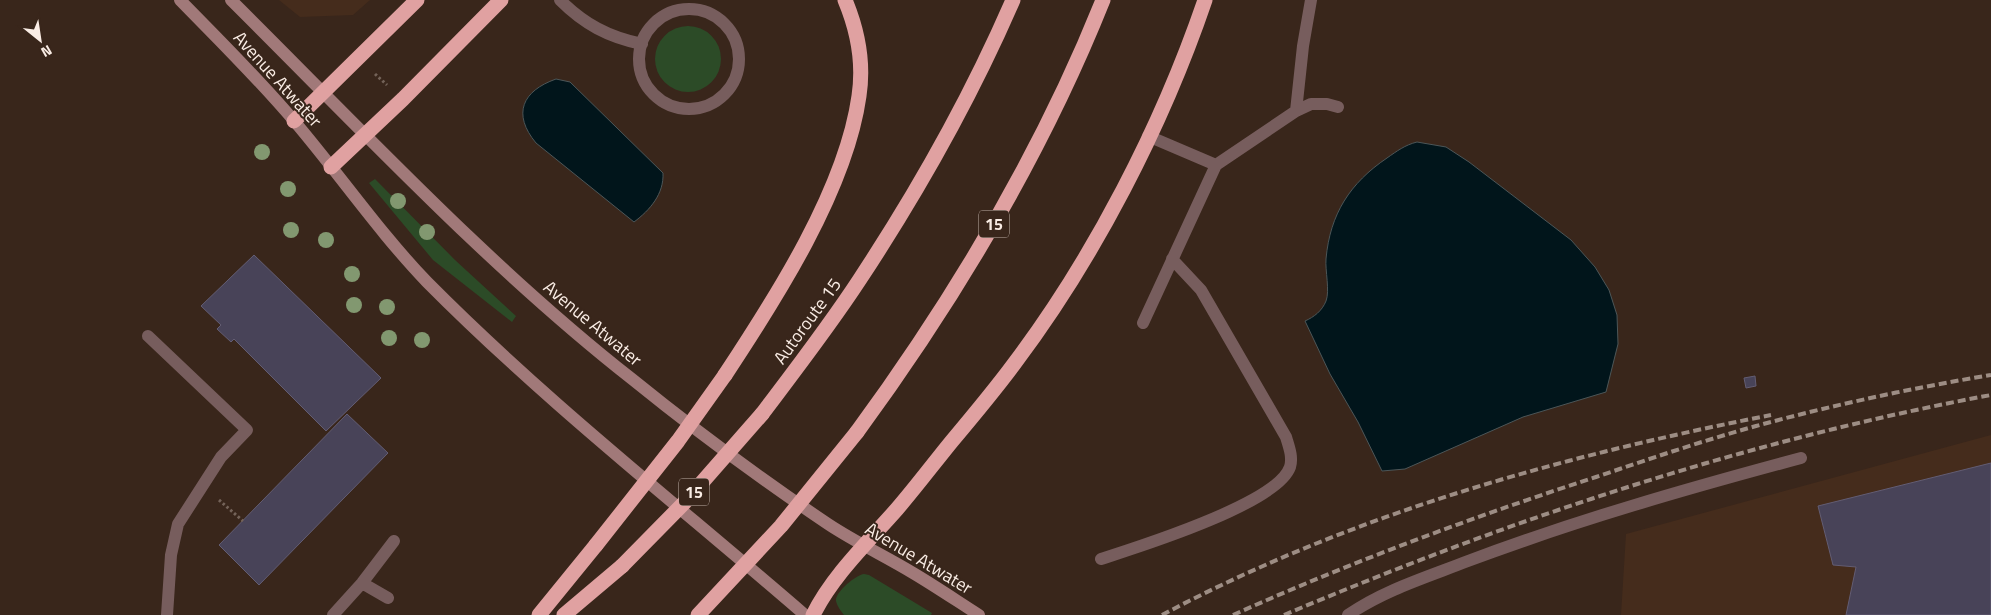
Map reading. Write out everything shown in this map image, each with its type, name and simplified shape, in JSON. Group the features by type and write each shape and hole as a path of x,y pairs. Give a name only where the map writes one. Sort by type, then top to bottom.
{"highway":[{"path":"294,121 417,0"},
{"path":"331,167 366,135 501,0"},
{"path":"539,615 678,441 752,335 803,247 828,196 851,133 859,96 860,63 856,29 845,0"},
{"name":"Autoroute 15","path":"564,615 622,566 684,504 762,414 814,345 860,279 915,190 973,84 1012,0"},
{"name":"15","path":"698,615 781,526 857,432 918,347 1000,214 1058,104 1103,0"},
{"path":"813,615 823,595 905,499 1014,365 1050,313 1106,219 1148,136 1172,83 1205,0"}],"main road":[{"name":"Avenue Atwater","path":"180,0 232,52 294,121 402,256 468,323 624,462 804,615"},
{"name":"Avenue Atwater","path":"230,0 499,264 570,328 630,378 722,449 831,526 915,574 979,615"}],"lane":[{"path":"560,0 584,21 601,31 619,39 642,44"},
{"path":"1296,111 1303,46 1311,0"},
{"path":"683,9 702,10 719,18 732,32 739,50 740,60 736,78 725,94 710,104 691,109 672,106 656,96 644,81 640,63 642,44 651,27 665,15 683,9"},
{"path":"1143,323 1216,165 1296,111 1311,104 1327,104 1338,107"},
{"path":"1148,136 1216,165"},
{"path":"1101,559 1171,536 1224,515 1262,494 1280,480 1290,469 1292,456 1286,437 1201,290 1172,259"},
{"path":"148,336 248,430 221,458 178,524 171,555 167,615"},
{"path":"1348,615 1393,590 1510,545 1732,477 1801,458"},
{"path":"333,615 362,583 394,541"},
{"path":"362,583 388,598"}],"path":[{"path":"374,72 387,86"},
{"path":"234,515 243,521"}],"shaded area":[{"path":"279,0 370,0 353,15 300,17"},
{"path":"556,79 570,82 663,173 661,188 655,201 634,222 536,143 529,132 524,122 523,113 528,97 544,84"},
{"path":"1417,142 1446,147 1469,162 1571,240 1595,267 1609,290 1617,315 1618,344 1606,392 1523,417 1405,469 1382,471 1358,422 1330,374 1305,321 1312,318 1326,301 1328,292 1326,259 1328,243 1337,214 1344,201 1362,178 1374,168 1401,148"},
{"path":"1991,435 1991,615 1621,615 1626,534"}],"green space":[{"path":"688,26 701,29 711,36 718,46 721,59 718,72 711,82 701,89 688,92 675,89 665,82 658,72 655,59 658,46 665,36 675,29"},
{"path":"375,179 455,260 516,316 512,322 433,260 369,183"},
{"path":"864,574 869,575 932,613 931,615 844,615 837,605 837,597 847,584"}],"building":[{"path":"254,255 381,378 326,431 234,339 231,342 217,329 221,325 201,306"},
{"path":"1755,376 1756,386 1746,388 1744,378"},
{"path":"347,414 388,453 259,585 219,545"},
{"path":"1991,463 1991,615 1846,615 1856,567 1833,565 1818,506"}],"railway":[{"path":"1233,615 1277,595 1458,524 1696,444 1785,418 1843,404 1991,375"},
{"path":"1284,615 1456,546 1631,486 1720,459 1810,435 1900,413 1991,395"},
{"path":"1162,615 1234,579 1308,547 1383,518 1459,492 1614,449 1771,415"}]}
